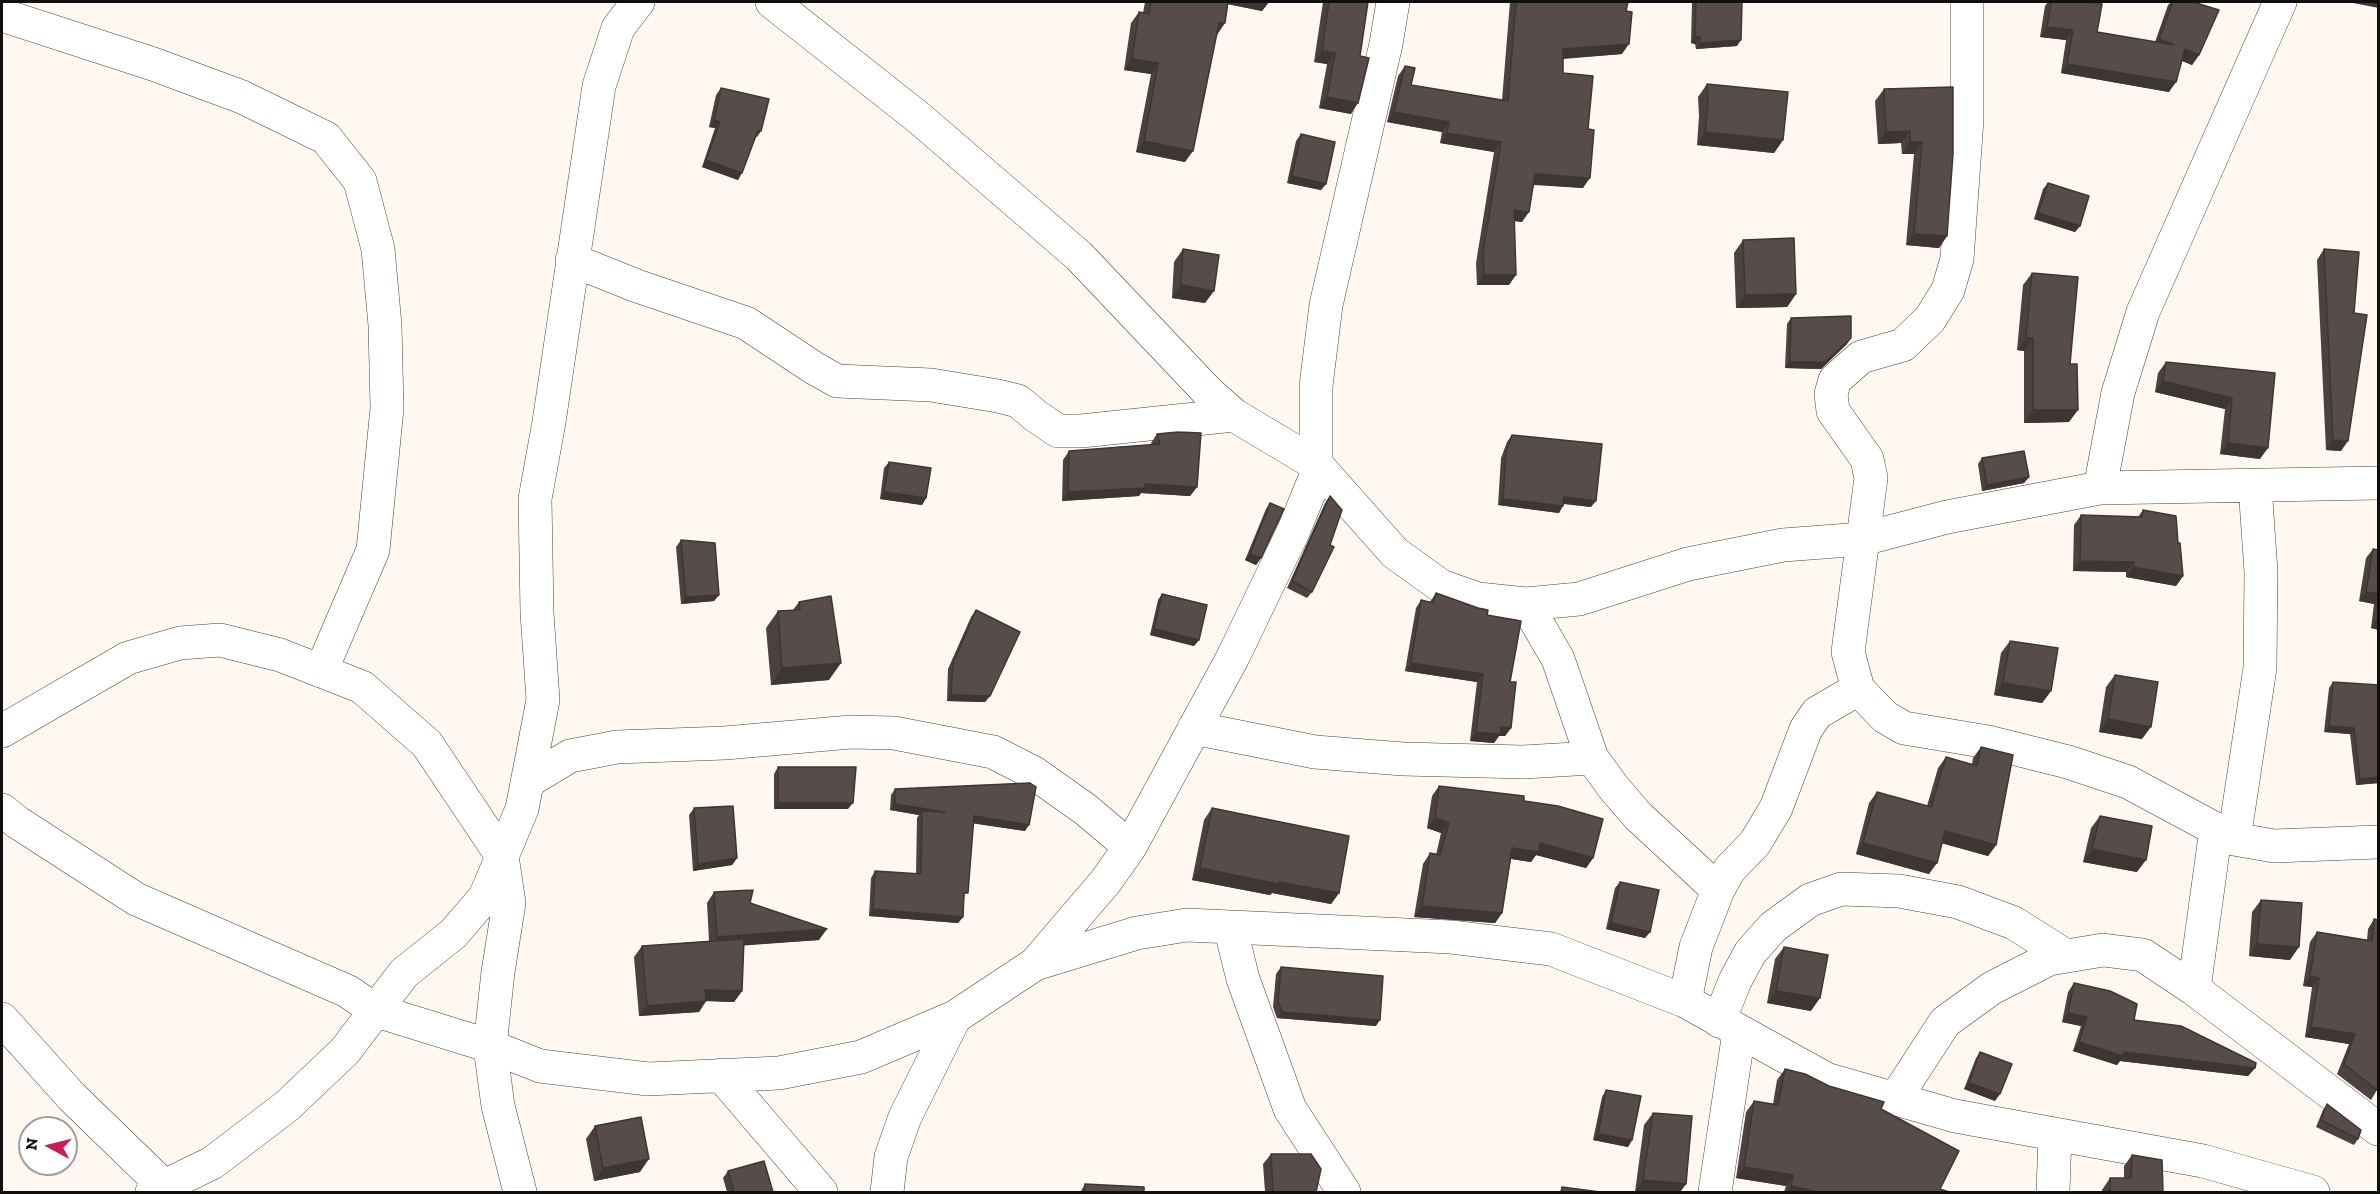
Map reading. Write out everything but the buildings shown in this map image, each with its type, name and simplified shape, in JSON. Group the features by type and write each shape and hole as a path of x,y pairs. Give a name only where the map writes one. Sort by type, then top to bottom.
{"street":[{"path":"2,1019 72,1097 162,1191 212,1163 287,1106 345,1051 377,1011 387,993 404,974 453,934 485,897 522,809 543,700 537,613 535,500 549,422 599,86 618,28 638,2"},
{"path":"772,2 919,118 1079,256 1208,392 1234,415 1316,464 1395,553 1441,586 1478,599 1526,604 1579,599 1688,564 1784,545 1863,539 1947,517 2100,488 2379,483"},
{"path":"2,810 136,899 346,991 377,1011 490,1046 540,1066 648,1079 779,1073 861,1057 955,1017 1035,964 1106,881 1130,847 1233,657 1293,532 1316,476 1316,386 1326,305 1386,44 1393,2"},
{"path":"1967,2 1967,119 1957,259 1948,290 1930,319 1903,345 1861,357 1834,380 1831,394 1833,411 1867,459 1871,478 1848,652 1858,689 1885,717 1904,728 1988,742 2128,782 2225,834 2274,846 2379,842"},
{"path":"2100,488 2118,393 2143,312 2280,2"},
{"path":"2,15 153,64 242,97 326,138 360,181 378,249 385,326 387,418 373,550 321,671"},
{"path":"572,260 637,286 747,323 837,381 931,385 998,396 1018,401 1058,430 1081,432 1234,415"},
{"path":"2194,989 2260,668 2261,572 2255,486"},
{"path":"1526,604 1558,659 1592,758 1638,816 1718,890"},
{"path":"2,730 128,658 180,643 220,640 280,655 362,687 427,744 502,856 509,903 498,972 490,1046 498,1106 520,1192"},
{"path":"1685,1001 1696,947 1718,890 1729,870 1755,843 1776,808 1806,729 1817,714 1858,689"},
{"path":"1194,728 1315,752 1403,759 1523,762 1592,758"},
{"path":"527,782 570,756 617,747 725,743 851,732 894,733 993,752 1034,773 1084,809 1130,847"},
{"path":"1715,1192 1735,981 1750,953 1773,927 1810,900 1841,890 1899,891 1958,902 2014,923 2066,956"},
{"path":"1035,964 1137,933 1187,925 1451,937 1551,949 1685,1001 1826,1079 1955,1116 2203,1161 2313,1192"},
{"path":"1230,927 1243,979 1290,1109 1344,1192"},
{"path":"1895,1099 1945,1023 1992,988 2049,959 2103,950 2143,955 2374,1116"},
{"path":"887,1192 891,1157 905,1117 955,1017"},
{"path":"721,1075 821,1192"},
{"path":"2053,1192 2055,1134"}]}
